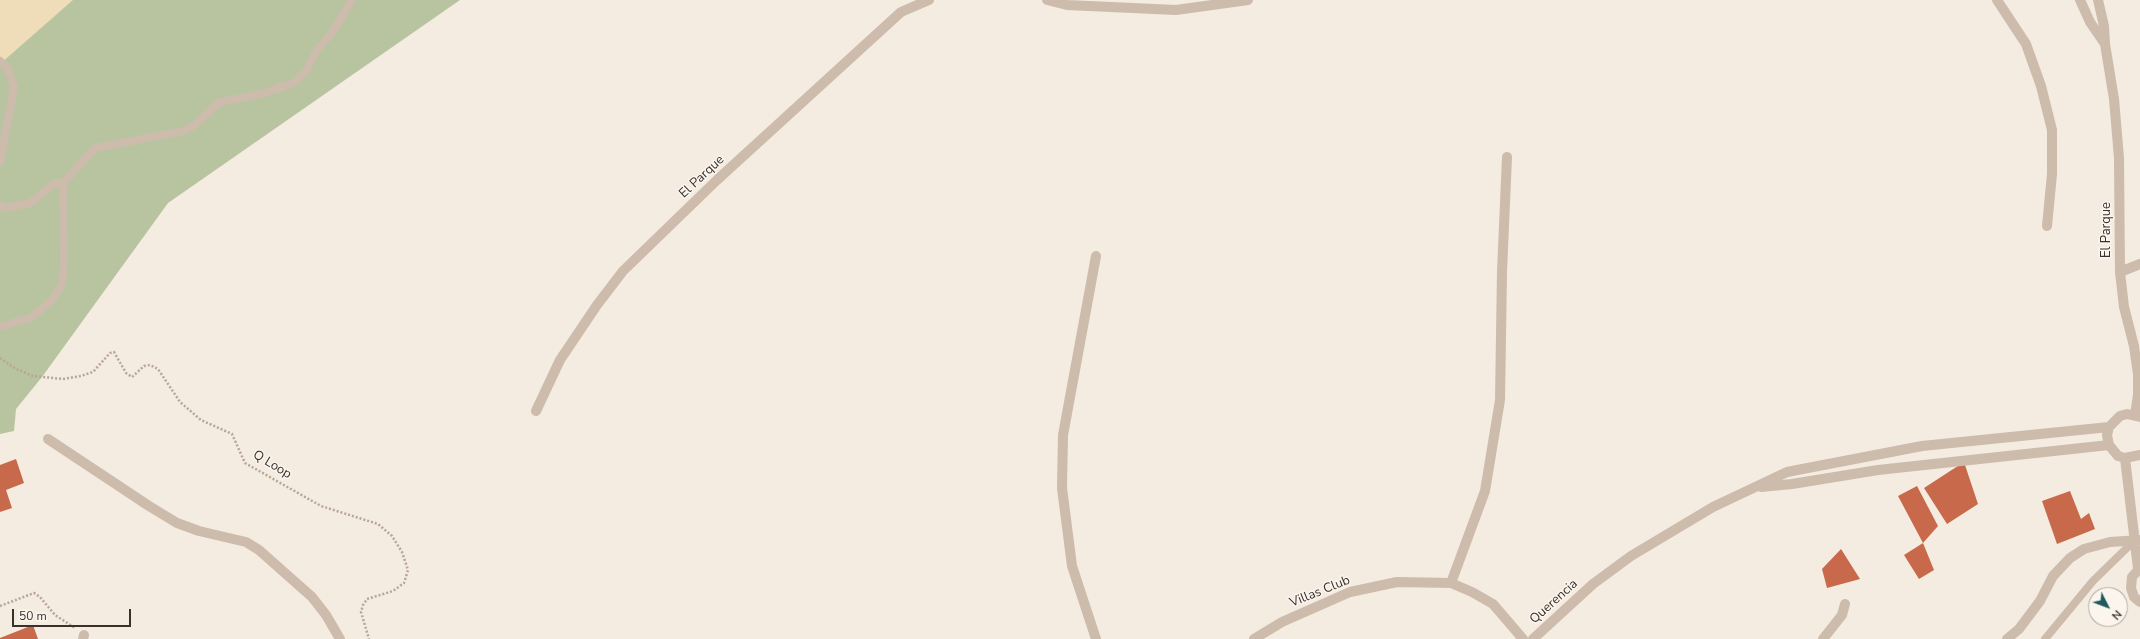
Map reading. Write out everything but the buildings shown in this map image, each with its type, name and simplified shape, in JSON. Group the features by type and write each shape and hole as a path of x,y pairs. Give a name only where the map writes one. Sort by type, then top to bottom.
{"street":[{"name":"El Parque","path":"536,411 560,360 597,305 623,271 717,180 901,12 929,0"},
{"path":"1047,0 1067,6 1176,10 1248,0"},
{"path":"1997,0 2026,44 2041,86 2052,130 2052,174 2047,226"},
{"name":"El Parque","path":"2080,0 2090,22 2105,44"},
{"name":"El Parque","path":"2098,0 2104,26 2105,44 2114,99 2119,158 2120,272 2124,307 2131,333 2138,374 2137,416"},
{"path":"1451,583 1485,491 1500,400 1502,272 1507,157"},
{"path":"1096,256 1063,434 1062,488 1072,566 1096,639"},
{"path":"2120,272 2140,264"},
{"path":"2137,416 2120,416 2109,427 2107,435 2109,444 2118,456 2125,458 2140,456"},
{"name":"Querencia","path":"1533,639 1593,584 1631,556 1713,507 1787,472 1922,446 2109,427"},
{"path":"48,439 177,523 199,531 246,542 259,550 312,597 340,639"},
{"path":"1757,487 1792,484 1878,470 2109,444"},
{"path":"2125,458 2138,540 2139,569 2132,577 2131,588 2134,597 2140,602"},
{"path":"2007,639 2019,629 2040,601 2053,576 2070,558 2084,549 2110,542 2138,540"},
{"name":"Villas Club","path":"1254,639 1282,622 1350,592 1397,582 1451,583 1472,592 1493,604 1523,639"},
{"path":"1823,639 1842,615 1845,604"}],"lane":[{"path":"0,327 32,317 51,301 62,285 64,261 63,184 95,148 183,131 193,126 220,102 265,93 295,82 306,71 316,50 331,34 352,0"},
{"path":"0,61 6,67 14,87 0,162"},
{"path":"0,205 6,208 30,203 55,183 63,184"},
{"path":"2045,639 2093,581 2138,540"}],"path":[{"name":"Q Loop","path":"0,358 16,369 33,376 63,379 93,372 110,353 114,352 126,374 132,377 144,366 150,365 158,369 180,402 201,420 232,434 245,463 322,506 378,524 392,536 402,552 408,570 404,583 393,592 368,599 363,605 361,612 369,639"},
{"path":"0,606 34,593 40,597 55,615 84,637"}],"green space":[{"path":"0,0 460,0 168,203 42,377 16,409 14,431 0,434"}],"sand":[{"path":"0,0 73,0 0,64"}]}
